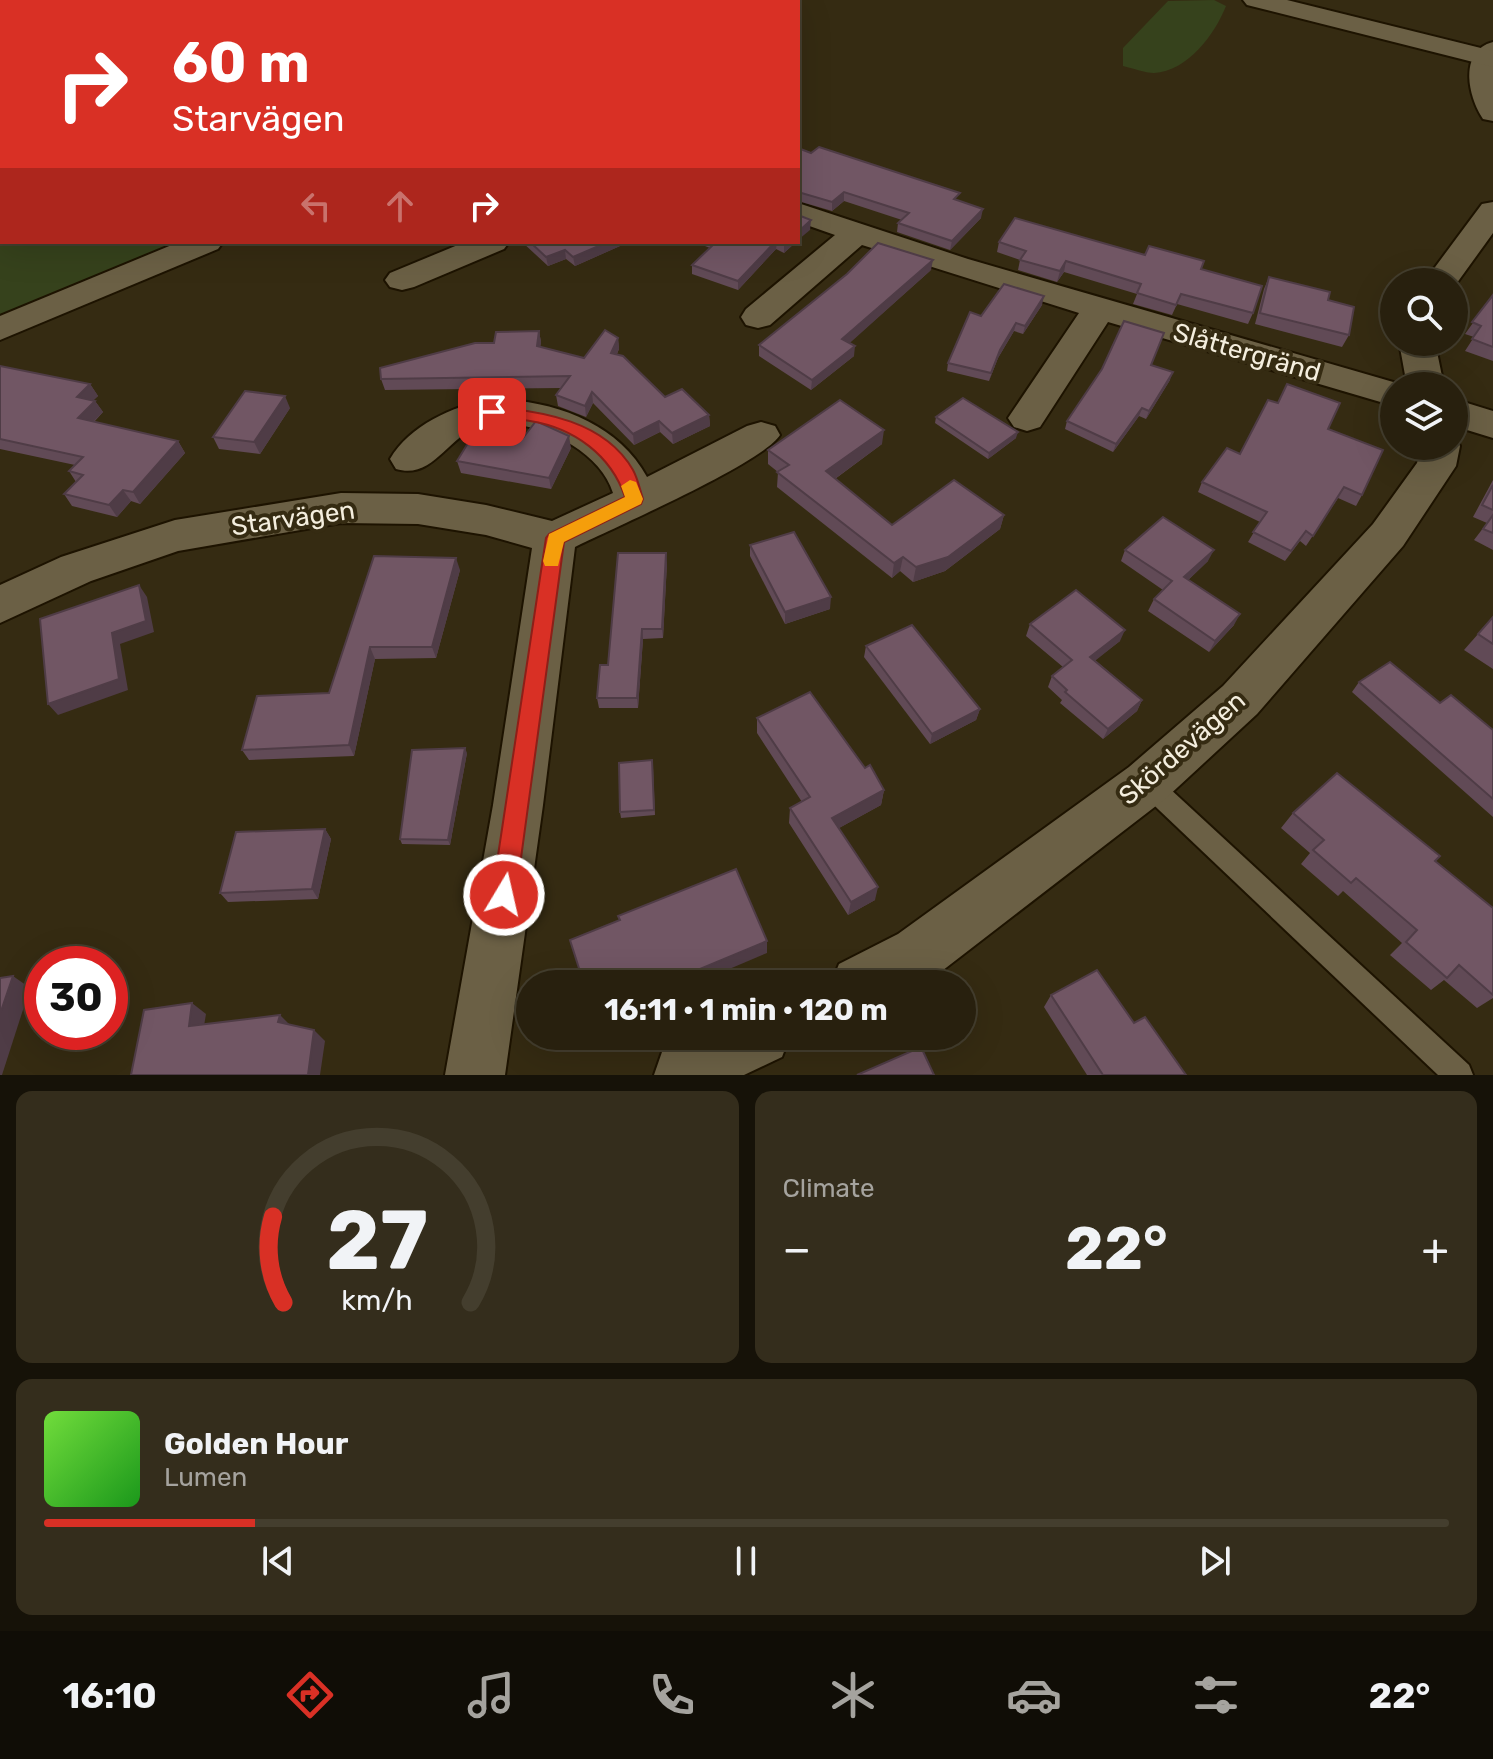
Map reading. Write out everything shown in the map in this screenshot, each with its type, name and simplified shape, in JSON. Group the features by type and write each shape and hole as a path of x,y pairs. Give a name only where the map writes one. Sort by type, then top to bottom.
{"street":[{"path":"1256,0 1491,55 1481,81 1485,100 1493,113"},
{"path":"1451,268 1493,211"},
{"name":"Slåttergränd","path":"800,213 1099,309 1380,390"},
{"path":"758,317 858,232"},
{"path":"0,329 202,244"},
{"path":"402,280 488,244"},
{"path":"1027,418 1099,309"},
{"path":"410,459 468,416 492,412 533,416 572,428 600,444 625,472 635,499"},
{"path":"1468,417 1493,425"},
{"path":"475,1075 518,805 555,538 726,456 761,435"},
{"name":"Skördevägen","path":"887,970 918,954 1147,783 1240,700 1379,546 1438,460"},
{"name":"Starvägen","path":"0,605 76,569 175,536 341,508 418,509 486,520 555,538"},
{"path":"683,1073 731,1050"}],"lane":[{"path":"1147,783 1459,1075"}],"green space":[{"path":"1214,0 1226,6 1215,28 1199,49 1178,66 1154,73 1123,66 1123,48 1168,1"},
{"path":"0,244 180,244 0,318"}],"building":[{"path":"819,147 960,193 954,199 983,209 952,241 898,223 909,213 844,192 832,202 800,193 800,149 811,153"},
{"path":"800,216 811,220 800,230"},
{"path":"1015,218 1145,255 1149,246 1204,261 1201,269 1262,286 1253,313 1181,294 1176,305 1137,293 1141,284 1066,261 1060,271 1020,260 1026,251 999,242"},
{"path":"878,243 933,260 842,339 855,346 812,380 759,345 847,274"},
{"path":"532,244 603,244 573,257 565,250 546,257"},
{"path":"714,244 773,244 738,281 692,265"},
{"path":"1269,277 1330,292 1328,300 1354,307 1349,335 1260,313"},
{"path":"1004,284 1044,296 1025,326 1016,323 991,373 948,363 970,312 981,316"},
{"path":"1493,295 1493,347 1472,339 1481,326 1472,322"},
{"path":"1124,321 1164,333 1151,365 1173,372 1149,411 1142,408 1116,444 1067,421 1102,369"},
{"path":"605,330 618,338 611,353 623,356 665,397 682,389 709,415 672,433 659,421 633,434 592,392 585,406 556,395 570,376 381,379 380,368 475,343 494,343 496,332 539,331 537,346 584,358"},
{"path":"0,366 90,384 77,397 95,401 78,418 178,441 133,492 123,490 109,505 64,494 83,475 69,471 83,457 0,439"},
{"path":"1287,384 1340,403 1328,429 1380,449 1380,456 1362,495 1344,487 1313,536 1306,531 1291,551 1253,532 1267,512 1202,482 1227,448 1240,454 1268,400 1278,403"},
{"path":"245,391 285,396 254,442 213,437"},
{"path":"963,398 1018,432 989,453 936,417"},
{"path":"840,400 884,430 826,471 892,525 954,480 1004,515 948,557 916,567 903,557 894,563 777,472 789,465 768,450"},
{"path":"536,421 569,436 549,478 457,461 476,430 523,438"},
{"path":"1493,485 1493,510 1482,505"},
{"path":"1493,515 1493,533 1483,529"},
{"path":"1163,517 1214,550 1184,577 1240,614 1215,641 1154,599 1172,581 1125,550"},
{"path":"794,532 831,597 785,612 750,545"},
{"path":"618,553 666,553 662,629 642,629 637,698 597,698 600,665 608,665"},
{"path":"374,556 456,558 432,647 370,647 349,745 242,750 257,696 329,693"},
{"path":"139,585 146,621 112,633 119,679 48,704 40,619"},
{"path":"1076,590 1125,630 1090,657 1142,700 1108,729 1065,692 1067,690 1052,676 1072,660 1030,624"},
{"path":"1493,617 1493,644 1478,634"},
{"path":"912,625 980,709 932,734 866,646"},
{"path":"1390,662 1440,703 1451,695 1493,730 1493,799 1359,682"},
{"path":"810,692 865,768 870,765 884,790 832,818 878,887 851,902 790,808 810,797 757,718"},
{"path":"465,748 448,840 400,839 412,750"},
{"path":"652,760 654,810 620,812 619,763"},
{"path":"1337,773 1440,856 1435,861 1493,908 1493,995 1459,965 1447,978 1406,942 1417,930 1356,878 1351,883 1313,850 1324,840 1293,813"},
{"path":"325,829 312,889 220,893 236,832"},
{"path":"736,869 767,941 698,970 580,970 570,940 620,920 618,916"},
{"path":"1097,970 1134,1023 1145,1017 1186,1075 1103,1075 1051,995"},
{"path":"13,976 0,1014 0,978"},
{"path":"192,1003 189,1026 280,1015 278,1022 314,1030 308,1075 131,1075 144,1010"},
{"path":"914,1050 922,1050 934,1075 857,1075"}],"slow traffic":[{"path":"552,561 555,538 635,499 630,486"}],"route":[{"path":"492,412 533,416 572,428 600,444 625,472 635,499 555,538 504,895"}]}
